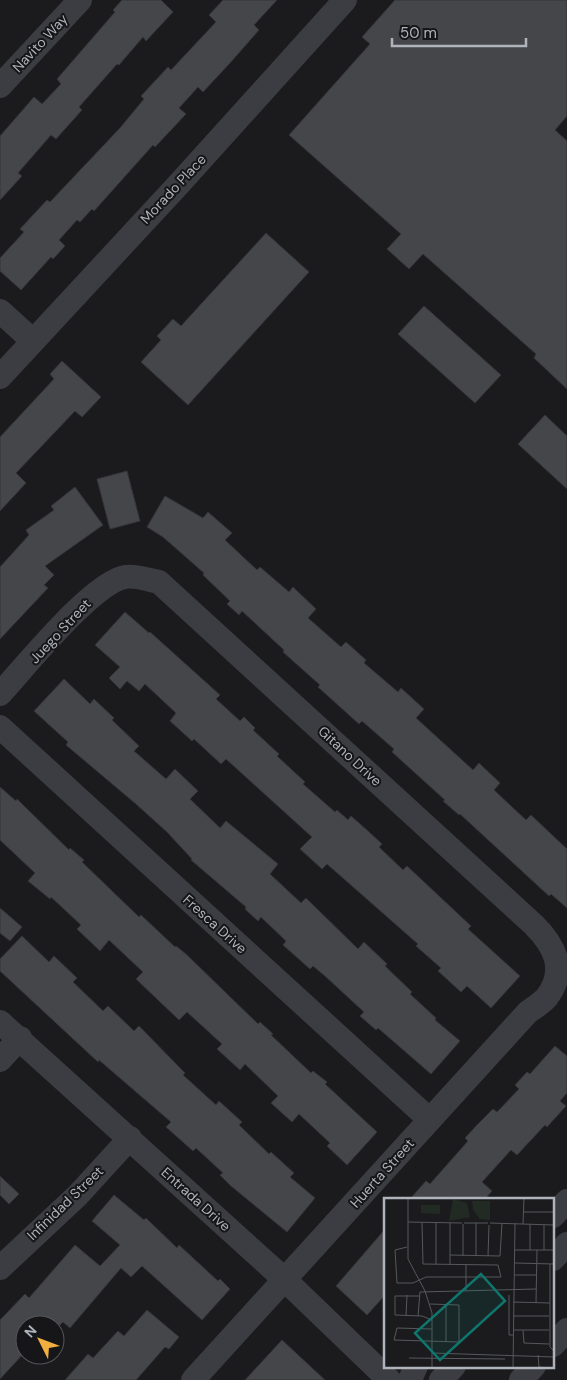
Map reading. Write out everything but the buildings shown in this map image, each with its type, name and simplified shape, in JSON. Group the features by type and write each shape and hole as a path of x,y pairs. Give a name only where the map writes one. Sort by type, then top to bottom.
{"street":[{"name":"Navito Way","path":"0,86 80,0"},
{"name":"Morado Place","path":"0,377 178,185 345,0"},
{"path":"0,311 33,341"},
{"name":"Juego Street","path":"0,694 88,599 114,581 126,576"},
{"name":"Gitano Drive","path":"126,576 159,582 534,925 549,940 558,960"},
{"name":"Fresca Drive","path":"0,727 430,1120"},
{"name":"Huerta Street","path":"193,1380 528,1012 546,998 554,981 558,960"},
{"name":"Entrada Drive","path":"0,1022 20,1038 284,1279 389,1380"},
{"path":"0,1060 20,1038"},
{"name":"Infinidad Street","path":"0,1268 78,1195 130,1138"},
{"path":"554,1215 567,1200"},
{"path":"554,1258 567,1244"},
{"path":"554,1344 567,1330"},
{"path":"410,1380 415,1368"},
{"path":"441,1380 452,1368"},
{"path":"521,1380 532,1368"}]}
